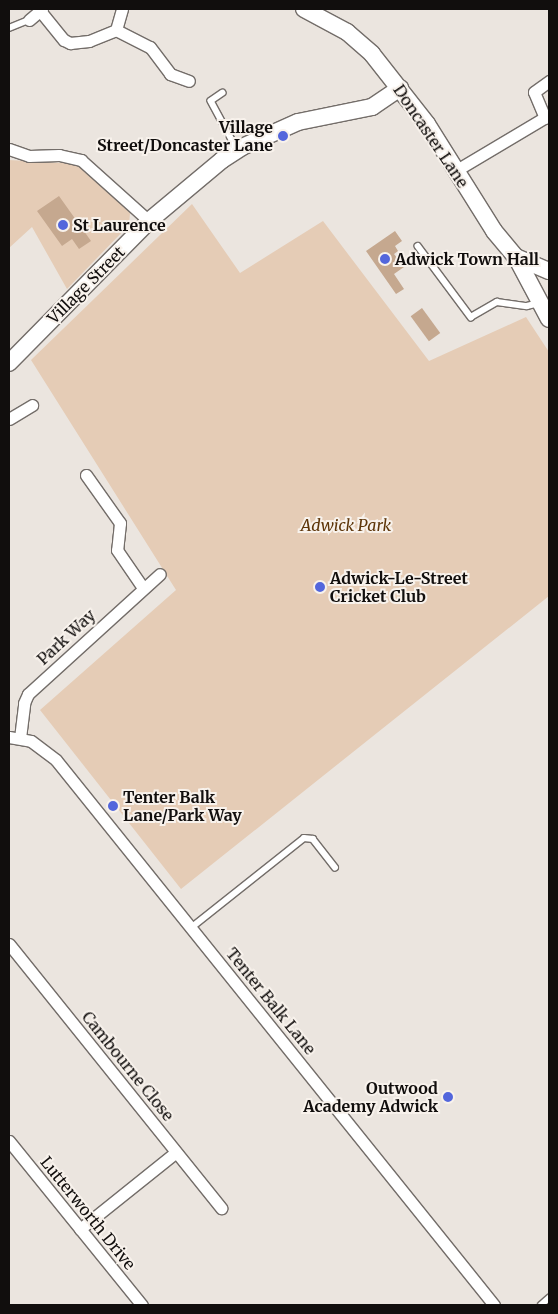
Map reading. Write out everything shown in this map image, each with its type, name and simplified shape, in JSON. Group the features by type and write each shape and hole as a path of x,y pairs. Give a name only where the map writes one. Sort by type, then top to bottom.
{"street":[{"path":"116,30 122,9"},
{"name":"Doncaster Lane","path":"304,9 347,32 372,54 400,88 494,231 516,257 549,271"},
{"path":"29,20 42,11 64,40 70,43 89,41 116,30 150,47 170,74 189,81"},
{"path":"455,171 547,116 534,92 549,81"},
{"name":"Village Street","path":"9,363 149,221 192,182 238,150 298,122 372,107 400,88"},
{"path":"9,149 29,156 59,155 81,160 149,221"},
{"path":"516,257 544,300 549,319"},
{"path":"9,419 32,405"},
{"path":"86,475 120,523 117,550 143,588"},
{"name":"Park Way","path":"14,738 28,694 160,574"},
{"name":"Tenter Balk Lane","path":"14,738 43,747 56,760 494,1305"},
{"name":"Cambourne Close","path":"9,944 221,1208"},
{"name":"Lutterworth Drive","path":"9,1141 142,1305"},
{"path":"80,1229 176,1152"}],"lane":[{"path":"9,28 29,20"},
{"path":"223,93 211,101 238,150"},
{"path":"418,246 471,317 497,302 527,306 544,300"},
{"path":"192,928 304,838 313,839 335,867"},
{"path":"542,1305 549,1298"}],"green space":[{"path":"9,160 80,164 130,213 129,225 67,289 32,227 9,248"},
{"name":"Adwick Park","path":"192,204 240,273 323,221 429,361 526,317 549,352 549,596 181,889 40,710 176,590 31,360"}],"building":[{"name":"St Laurence","path":"59,196 91,241 79,249 72,239 62,246 37,211"},
{"name":"Adwick Town Hall","path":"395,231 402,241 395,246 398,251 394,254 404,267 394,274 404,289 396,294 366,251"},
{"path":"422,308 440,333 429,341 411,316"}],"place":[{"name":"Village Street/Doncaster Lane","path":"283,136"},
{"name":"St Laurence","path":"63,225"},
{"name":"Adwick Town Hall","path":"385,259"},
{"name":"Adwick-Le-Street Cricket Club","path":"320,587"},
{"name":"Tenter Balk Lane/Park Way","path":"113,806"},
{"name":"Outwood Academy Adwick","path":"448,1097"}]}
